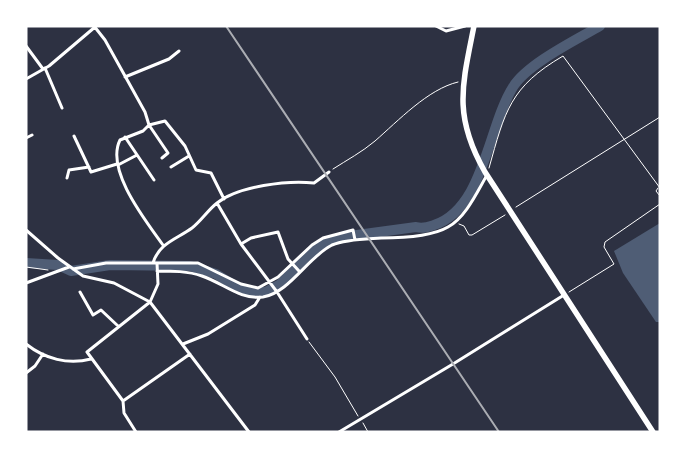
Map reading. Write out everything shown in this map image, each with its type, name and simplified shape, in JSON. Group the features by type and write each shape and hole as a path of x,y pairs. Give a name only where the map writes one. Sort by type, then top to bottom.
{"main road":[{"path":"474,26 463,80 463,116 468,139 486,174 653,432"}],"street":[{"path":"436,26 446,31 465,26"},
{"path":"26,79 44,69 95,27 145,112 149,125 168,153 162,158"},
{"path":"26,46 44,69 62,108"},
{"path":"125,77 169,59 179,51"},
{"path":"163,245 134,204 117,164 117,146 125,136 143,131 149,125 166,121 178,135 196,170 211,173 224,199"},
{"path":"26,138 32,135"},
{"path":"74,136 91,172 117,164 137,155"},
{"path":"125,136 154,180"},
{"path":"171,167 189,156"},
{"path":"67,178 69,170 89,167"},
{"path":"136,432 124,413 122,401 87,352 150,302 158,284 156,266 163,245 194,227 217,203 224,199 254,188 301,181 314,183 329,172"},
{"path":"156,266 202,276 236,293 260,297 276,291 317,254 334,244 355,240 396,238 448,227 460,216 486,174"},
{"path":"217,203 241,244 276,291 307,339"},
{"path":"26,230 69,267 83,276 129,289 150,302 249,432"},
{"path":"73,269 106,263 156,266 198,263 251,287 258,288 270,284 312,245 329,236 353,230 355,240"},
{"path":"241,244 251,238 278,232 288,258 299,271"},
{"path":"26,283 69,267"},
{"path":"80,292 92,315 101,310 118,326"},
{"path":"338,432 564,295"},
{"path":"183,344 208,334 255,305 260,297"},
{"path":"26,344 42,354 69,362 91,359"},
{"path":"26,373 35,366 42,354"},
{"path":"122,401 190,354"}],"path":[{"path":"486,174 504,120 517,92 538,71 564,56 659,188 656,190 660,196"},
{"path":"329,172 374,142 417,105 450,84 463,80"},
{"path":"516,207 660,117"},
{"path":"564,295 614,264 604,248 605,242 660,204"},
{"path":"448,227 461,224 469,235 472,235 505,215"},
{"path":"26,267 54,272"},
{"path":"307,339 335,377 368,432"}],"water":[{"path":"660,223 660,322 656,322 623,273 614,251"}],"waterway":[{"path":"26,263 58,265 71,271 110,265 190,266 216,274 238,288 251,292 266,292 279,285 316,249 328,241 342,237 416,227 425,228 434,225 451,216 464,202 474,185 483,165 504,103 520,78 540,61 600,26"}],"railway":[{"path":"226,26 499,432"}]}
